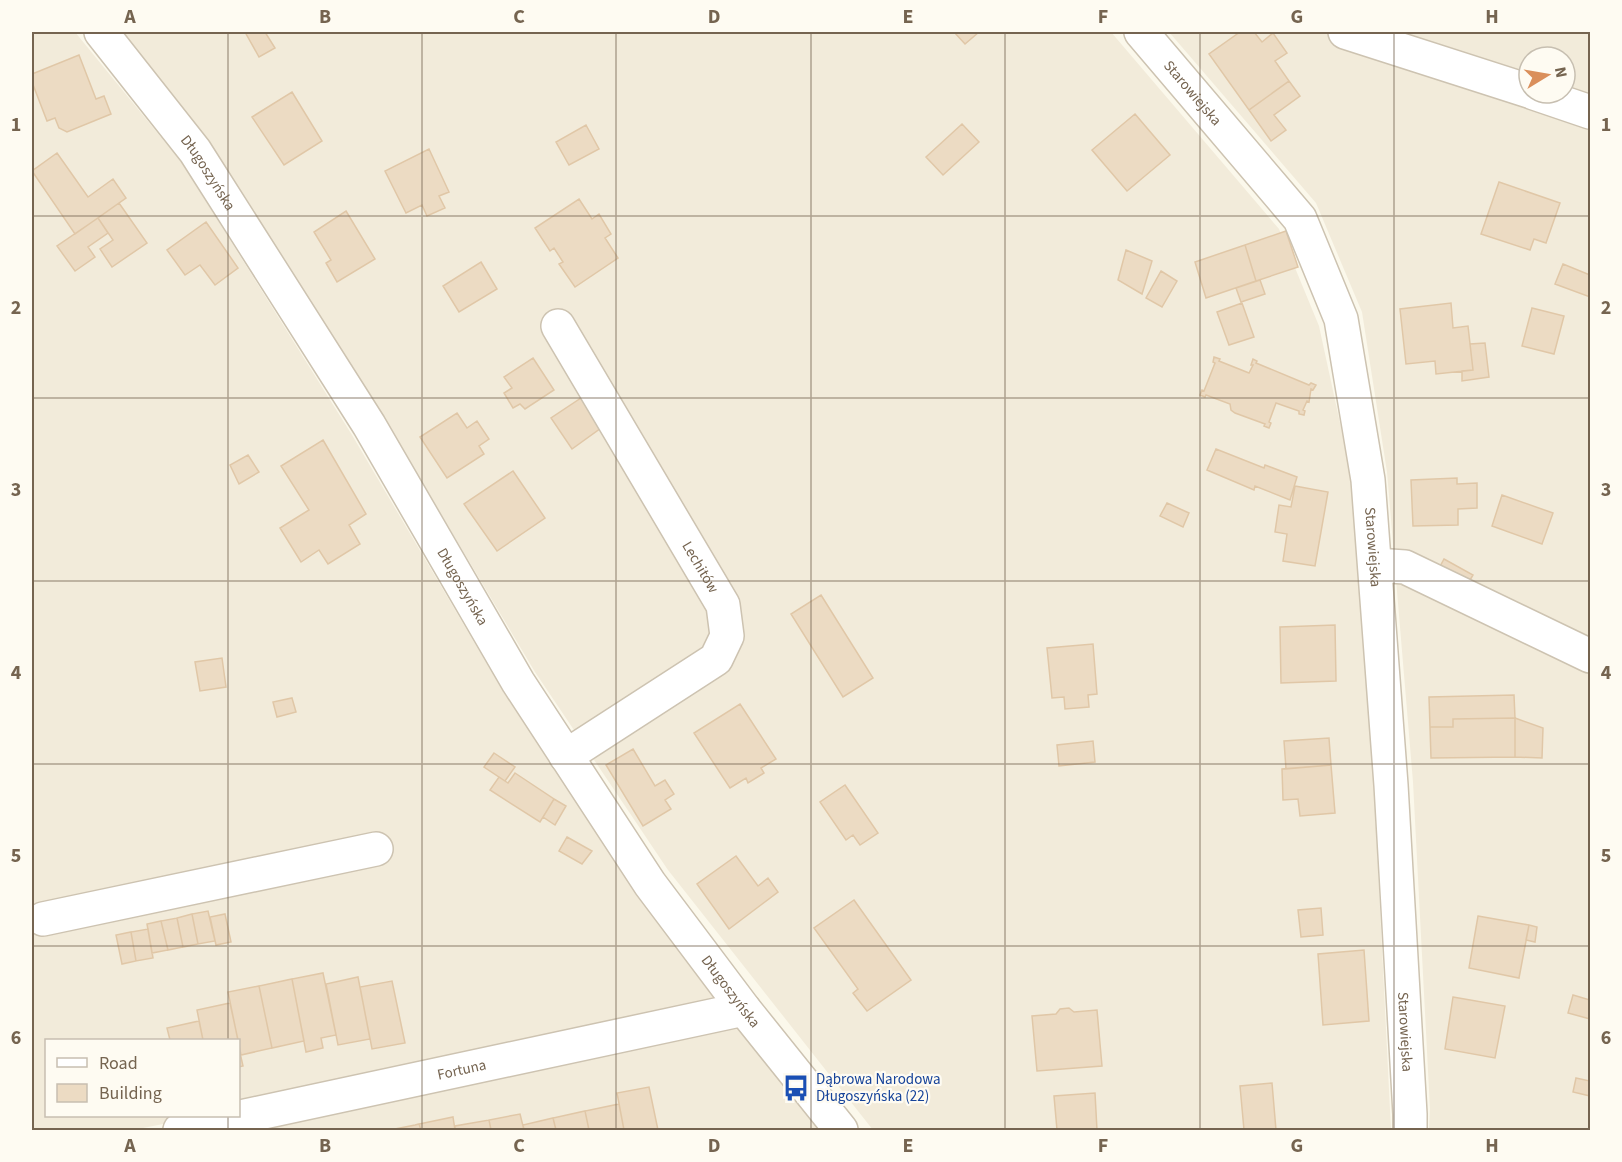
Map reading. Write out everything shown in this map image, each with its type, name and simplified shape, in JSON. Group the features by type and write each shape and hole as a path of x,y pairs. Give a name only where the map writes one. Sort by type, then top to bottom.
{"street":[{"name":"Długoszyńska","path":"101,32 201,160 369,425 518,682 650,884 744,1009 841,1131"},
{"name":"Starowiejska","path":"1141,32 1300,219 1341,319 1368,480 1392,797 1410,1131"},
{"path":"1345,32 1517,88"},
{"path":"1569,105 1590,112"},
{"name":"Lechitów","path":"558,326 723,605 727,636 716,659 566,756"},
{"path":"1375,565 1405,567 1590,657"},
{"path":"43,919 376,849"},
{"name":"Fortuna","path":"180,1131 744,1009"}],"shaded area":[{"path":"32,32 75,32 182,163 352,435 504,693 640,895 727,1005 240,1108 240,1039 45,1039 45,1117 198,1117 133,1130 32,1130"},
{"path":"121,32 1111,32 1279,229 1319,326 1353,483 1374,787 1391,1130 873,1130 668,870 535,672 382,415"},
{"path":"1169,32 1590,32 1590,1130 1429,1130 1430,1109 1413,782 1387,472 1362,312 1316,203"},
{"path":"740,1023 823,1130 245,1130"}],"building":[{"path":"245,32 265,32 275,48 259,57"},
{"path":"954,32 979,32 965,44"},
{"path":"1240,32 1254,32 1262,42 1273,33 1287,53 1275,61 1289,81 1249,110 1209,54"},
{"path":"79,55 96,99 104,96 111,114 67,132 59,128 55,118 47,121 32,82 32,74"},
{"path":"1289,81 1300,96 1274,115 1286,130 1271,141 1249,110"},
{"path":"292,92 322,141 284,165 252,117"},
{"path":"1135,114 1170,155 1127,191 1092,150"},
{"path":"962,124 979,142 943,175 926,157"},
{"path":"586,125 599,149 569,165 556,142"},
{"path":"429,149 449,192 439,196 445,208 427,216 422,205 406,213 385,171"},
{"path":"57,153 88,197 113,179 126,198 75,234 32,171"},
{"path":"1499,182 1560,203 1546,243 1534,239 1530,250 1481,234"},
{"path":"579,199 592,219 599,214 611,234 605,238 618,258 575,287 559,264 563,262 554,248 550,251 535,228"},
{"path":"119,203 147,243 112,267 100,249 113,240 98,218"},
{"path":"346,211 375,259 337,282 326,263 331,260 314,232"},
{"path":"98,218 108,233 88,247 95,257 75,271 57,246"},
{"path":"206,222 238,268 215,285 200,265 185,275 167,250"},
{"path":"1286,231 1298,267 1256,281 1245,245"},
{"path":"1245,245 1256,281 1206,298 1195,262"},
{"path":"1126,250 1152,261 1142,294 1118,280"},
{"path":"481,262 497,289 459,312 443,286"},
{"path":"1563,264 1590,275 1590,297 1555,284"},
{"path":"1161,271 1177,281 1162,307 1146,298"},
{"path":"1260,280 1265,294 1241,302 1236,288"},
{"path":"1242,303 1254,337 1229,345 1217,312"},
{"path":"1451,303 1453,328 1468,326 1473,370 1436,374 1435,361 1406,364 1400,309"},
{"path":"1532,308 1564,316 1554,354 1522,346"},
{"path":"1485,343 1489,377 1462,381 1462,371 1473,370 1470,344"},
{"path":"1214,357 1249,373 1253,359 1257,361 1256,363 1309,385 1311,383 1316,385 1313,390 1311,389 1309,402 1307,401 1303,410 1304,415 1276,403 1269,428 1264,426 1265,424 1235,413 1231,410 1230,404 1200,395 1202,390 1204,391 1215,363 1213,362"},
{"path":"533,358 554,390 525,409 520,404 513,408 504,393 512,388 504,377"},
{"path":"581,398 601,428 572,449 551,418"},
{"path":"457,413 467,428 477,421 489,439 479,446 484,454 447,478 420,437"},
{"path":"323,440 366,514 349,525 360,544 328,564 319,550 301,562 280,528 309,510 281,466"},
{"path":"1216,449 1264,468 1265,465 1297,477 1290,500 1255,486 1254,490 1207,470"},
{"path":"248,455 259,472 239,484 230,465"},
{"path":"513,471 545,518 497,551 464,504"},
{"path":"1457,478 1457,484 1477,483 1477,508 1458,509 1458,525 1413,526 1411,480"},
{"path":"1295,486 1328,492 1315,566 1283,561 1287,534 1275,532 1279,505 1291,507"},
{"path":"1502,495 1553,513 1542,544 1492,526"},
{"path":"1167,503 1189,513 1183,527 1160,516"},
{"path":"1444,559 1473,575 1466,587 1437,572"},
{"path":"821,595 873,678 843,697 791,614"},
{"path":"1335,625 1336,681 1281,683 1280,627"},
{"path":"1093,644 1097,694 1088,695 1089,707 1065,709 1064,697 1052,698 1047,648"},
{"path":"222,658 226,687 200,691 195,662"},
{"path":"1514,695 1515,718 1453,719 1453,727 1430,727 1429,697"},
{"path":"292,698 296,712 277,717 273,702"},
{"path":"740,704 776,759 761,768 764,773 748,783 746,778 730,788 694,733"},
{"path":"1515,718 1515,757 1431,758 1430,727 1453,727 1453,719"},
{"path":"1515,718 1543,728 1542,758 1515,757"},
{"path":"1329,738 1331,765 1286,769 1284,741"},
{"path":"1093,741 1095,762 1059,766 1057,745"},
{"path":"633,749 655,786 665,780 674,794 665,800 671,809 643,826 606,765"},
{"path":"494,753 515,767 505,781 484,767"},
{"path":"1331,765 1335,813 1300,816 1298,799 1283,800 1282,769"},
{"path":"515,773 554,799 540,822 490,790 499,777 508,783"},
{"path":"845,785 878,833 860,845 853,835 846,840 820,802"},
{"path":"554,799 566,806 555,825 543,817"},
{"path":"567,837 592,851 582,864 559,851"},
{"path":"736,856 758,886 768,878 778,892 729,929 697,884"},
{"path":"854,900 911,980 867,1011 853,993 858,989 814,928"},
{"path":"1321,908 1323,935 1301,937 1298,910"},
{"path":"208,911 215,941 198,944 192,914"},
{"path":"192,914 198,944 183,947 177,918"},
{"path":"225,914 231,942 216,945 210,917"},
{"path":"1478,916 1529,925 1519,978 1469,968"},
{"path":"177,918 183,947 168,950 161,921"},
{"path":"161,921 168,950 152,953 147,924"},
{"path":"1529,925 1537,927 1535,942 1526,940"},
{"path":"148,929 153,958 136,961 131,932"},
{"path":"131,932 136,961 122,964 116,935"},
{"path":"1364,950 1369,1021 1323,1025 1318,954"},
{"path":"323,973 336,1035 321,1038 323,1048 306,1052 292,979"},
{"path":"358,977 370,1039 338,1045 326,984"},
{"path":"292,979 304,1041 272,1048 259,986"},
{"path":"392,981 405,1043 372,1049 360,987"},
{"path":"259,986 272,1048 241,1055 240,1039 238,1039 228,992"},
{"path":"1573,995 1590,1000 1590,1019 1568,1013"},
{"path":"1453,997 1505,1006 1495,1058 1445,1049"},
{"path":"230,1003 238,1039 203,1039 197,1010"},
{"path":"1069,1008 1074,1012 1097,1010 1102,1066 1037,1071 1032,1016 1056,1014 1060,1009"},
{"path":"199,1021 203,1039 170,1039 167,1028"},
{"path":"1576,1078 1590,1081 1590,1096 1573,1092"},
{"path":"1272,1083 1276,1130 1244,1130 1240,1086"},
{"path":"649,1087 658,1130 624,1130 617,1093"},
{"path":"1095,1093 1097,1130 1057,1130 1054,1096"},
{"path":"619,1104 624,1130 589,1130 585,1111"},
{"path":"585,1111 589,1130 556,1130 553,1118"},
{"path":"520,1114 524,1130 491,1130 489,1120"},
{"path":"453,1117 455,1130 421,1130 419,1124"},
{"path":"553,1118 556,1130 524,1130 523,1125"},
{"path":"489,1120 491,1130 455,1130 455,1126"},
{"path":"419,1124 421,1130 390,1130 415,1125"}],"place":[{"name":"Dąbrowa Narodowa Długoszyńska (22)","path":"796,1088"}]}
